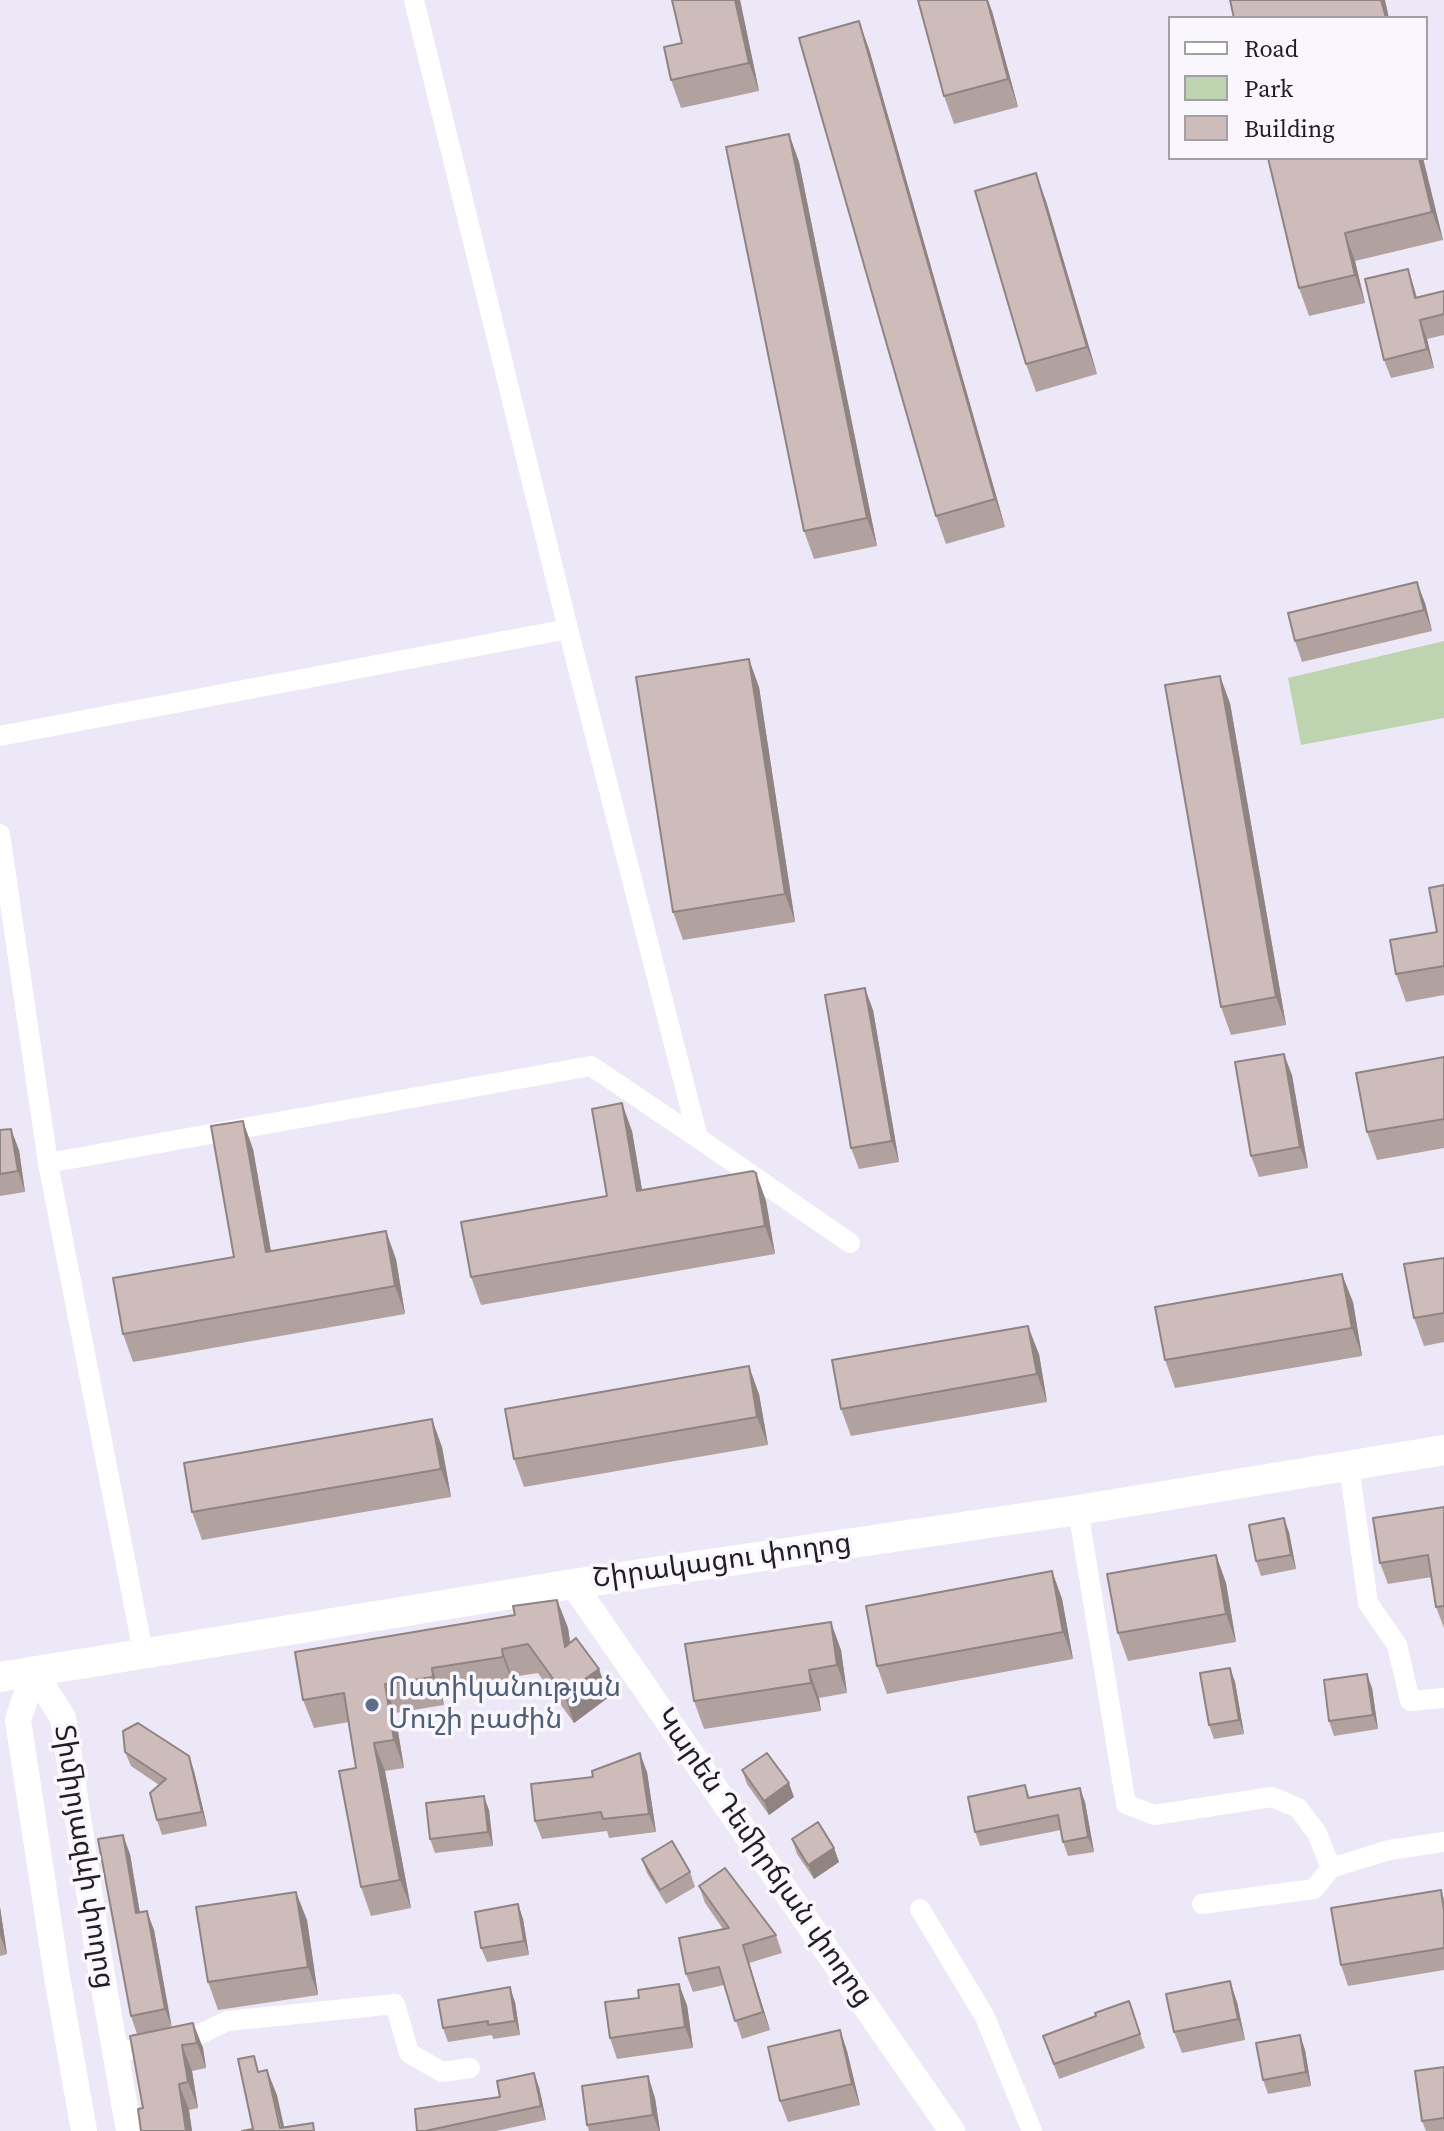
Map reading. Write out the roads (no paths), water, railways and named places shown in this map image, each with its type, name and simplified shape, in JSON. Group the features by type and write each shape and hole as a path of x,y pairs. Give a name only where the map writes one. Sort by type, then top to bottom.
{"main road":[{"name":"Շիրակացու փողոց","path":"0,1677 573,1584 1078,1510 1444,1450"}],"street":[{"path":"414,0 568,629 698,1138"},
{"path":"0,736 568,629"},
{"path":"0,834 48,1163 143,1652"},
{"path":"48,1163 591,1066 850,1243"},
{"path":"1349,1466 1368,1603 1397,1645 1410,1701 1444,1698"},
{"path":"1078,1510 1126,1804 1154,1815 1272,1797 1298,1808 1317,1833 1331,1868"},
{"name":"Կարեն Դեմիրճյան փողոց","path":"573,1584 952,2131"},
{"name":"Տիմիրյազևի փողոց","path":"34,1672 63,1718 129,2131"},
{"name":"Տիմիրյազևի փողոց","path":"34,1672 18,1720 84,2131"},
{"path":"1202,1904 1314,1889 1331,1868 1389,1850 1444,1842"},
{"path":"920,1909 985,2017 1032,2131"},
{"path":"57,1977 101,1970"},
{"path":"116,2053 194,2037 227,2021 395,2004 409,2053 442,2072 470,2068"}],"place":[{"name":"Ոստիկանության Մուշի բաժին","path":"372,1705"}]}
